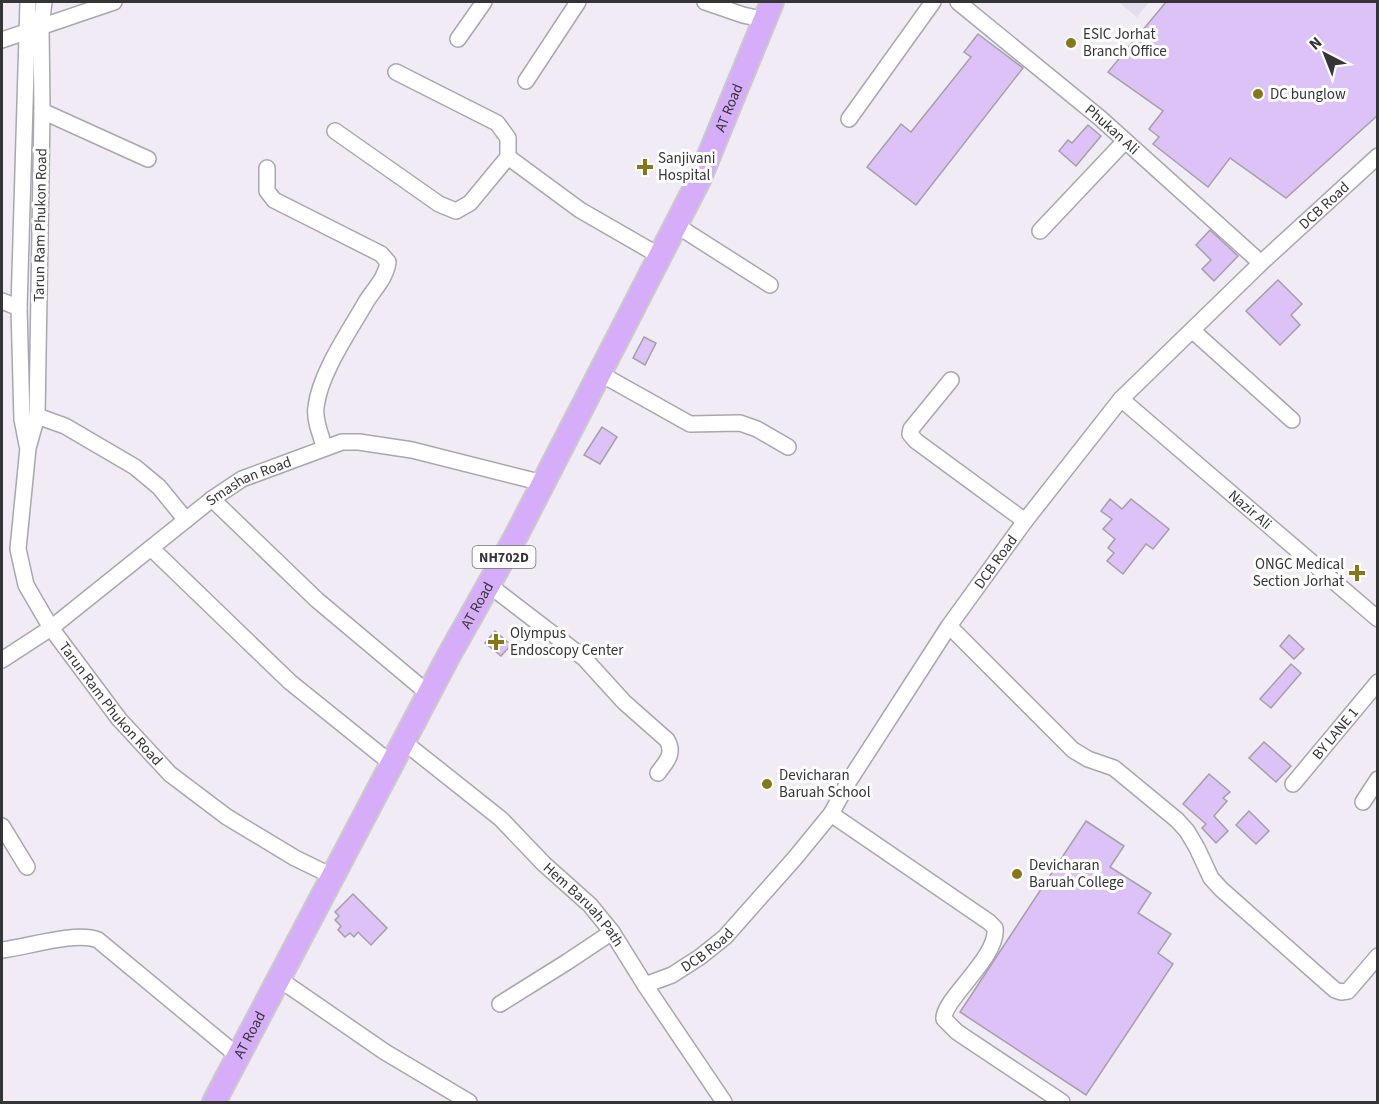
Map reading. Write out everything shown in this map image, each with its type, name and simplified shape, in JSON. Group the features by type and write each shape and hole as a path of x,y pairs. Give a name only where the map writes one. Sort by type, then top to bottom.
{"highway":[{"name":"AT Road","path":"214,1102 332,876 543,483 699,180 768,11"}],"street":[{"name":"Tarun Ram Phukon Road","path":"28,2 34,30 42,111 37,416 28,447 18,549 26,585 51,628 119,719 170,774 227,817 295,858 332,876"},
{"name":"Tarun Ram Phukon Road","path":"28,447 22,419 19,308 34,30 44,2"},
{"path":"2,40 114,2"},
{"path":"458,39 484,2"},
{"path":"526,81 578,2"},
{"path":"705,2 742,15 768,11"},
{"path":"849,119 933,2"},
{"name":"Phukan Ali","path":"958,2 1125,141 1261,263"},
{"path":"335,131 439,204 456,211 470,203 508,157 508,138 497,123 396,72"},
{"path":"42,111 148,159"},
{"path":"1040,231 1125,141"},
{"name":"DCB Road","path":"645,985 672,975 725,937 831,814 849,781 949,626 1025,521 1120,399 1261,263 1377,156"},
{"path":"508,157 579,210 660,256"},
{"path":"267,168 267,191 274,200 381,254 388,262 383,278 327,371 321,388 316,408 325,448"},
{"path":"676,225 770,285"},
{"path":"2,301 19,308"},
{"path":"1193,331 1292,420"},
{"path":"599,373 690,424 740,423 757,429 789,447"},
{"path":"951,380 911,429 910,434 915,441 1025,521"},
{"name":"Nazir Ali","path":"1120,399 1377,619"},
{"path":"37,416 65,426 135,467 159,487 186,520"},
{"name":"Smashan Road","path":"2,660 51,628 212,499 242,479 342,442 358,442 412,450 543,483"},
{"path":"212,499 317,600 429,694"},
{"path":"151,548 290,682 392,764"},
{"path":"489,585 584,658 624,702 667,740 671,754 658,773"},
{"path":"949,626 1073,750 1088,759 1114,768 1177,820 1197,848 1211,878 1221,889 1335,990 1348,991 1377,956"},
{"name":"BY LANE 1","path":"1293,784 1377,682"},
{"name":"Hem Baruah Path","path":"404,742 501,819 544,864 590,905 612,932 724,1102"},
{"path":"1363,802 1377,779"},
{"path":"831,814 995,928 993,943 945,1010 944,1019 957,1032 1062,1102"},
{"path":"2,826 27,867"},
{"path":"500,1004 612,932"},
{"path":"2,950 75,937 89,936 98,940 238,1056"},
{"path":"279,979 385,1052 469,1102"}],"shaded area":[{"path":"1118,2 1149,2 1137,17"}],"building":[{"name":"DC bunglow","path":"1166,2 1377,2 1377,116 1286,198 1230,158 1208,187 1153,144 1159,137 1149,129 1163,111 1108,72"},
{"path":"978,34 1023,68 916,205 867,167 901,124 911,132 971,57 964,52"},
{"path":"1088,125 1101,136 1076,166 1059,151 1068,140 1072,143"},
{"path":"1210,230 1238,256 1214,281 1202,269 1211,260 1196,245"},
{"path":"1278,280 1302,304 1291,315 1300,325 1280,345 1246,311"},
{"path":"644,337 656,343 645,365 633,358"},
{"path":"602,427 617,437 600,464 584,455"},
{"path":"1110,499 1122,509 1131,499 1169,529 1153,549 1146,544 1123,574 1107,561 1114,553 1108,548 1115,539 1103,529 1112,519 1101,511"},
{"path":"495,631 511,645 501,656 485,643"},
{"path":"1289,635 1304,649 1294,659 1280,646"},
{"path":"1291,664 1301,673 1271,708 1260,699"},
{"path":"1264,742 1291,766 1276,782 1249,758"},
{"path":"1209,774 1230,792 1223,798 1227,801 1214,816 1228,831 1216,843 1202,828 1206,824 1183,804"},
{"path":"1249,811 1269,831 1256,844 1236,825"},
{"path":"1086,821 1124,846 1110,867 1151,893 1138,913 1171,934 1158,953 1173,964 1086,1095 960,1012"},
{"path":"353,894 387,928 371,945 358,932 354,937 350,933 345,937 338,930 341,926 335,920 339,916 335,912"}],"place":[{"name":"ESIC Jorhat Branch Office","path":"1071,43"},
{"name":"DC bunglow","path":"1258,94"},
{"name":"Sanjivani Hospital","path":"645,167"},
{"name":"ONGC Medical Section Jorhat","path":"1357,573"},
{"name":"Olympus Endoscopy Center","path":"496,642"},
{"name":"Devicharan Baruah School","path":"767,784"},
{"name":"Devicharan Baruah College","path":"1017,874"}]}
